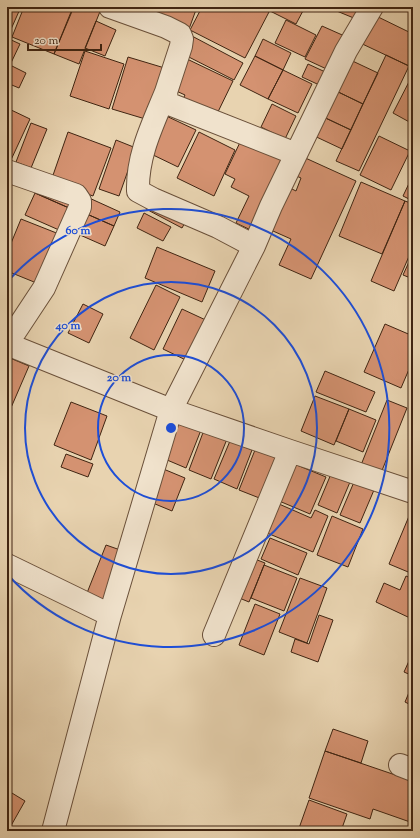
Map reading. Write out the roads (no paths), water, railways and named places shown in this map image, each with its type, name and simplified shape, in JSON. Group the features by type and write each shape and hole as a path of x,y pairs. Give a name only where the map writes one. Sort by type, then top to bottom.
{"street":[{"path":"110,7 166,27 180,34 182,39 166,92 150,129 142,156 138,178 138,191 153,200 218,227 254,246"},
{"path":"53,831 110,615 172,410 254,246 296,154 346,51 372,7"},
{"path":"166,92 167,101 176,107 296,154"},
{"path":"7,171 76,195 80,201 80,207 44,288 7,344 172,410 290,451 411,484"},
{"path":"214,635 290,451"},
{"path":"7,565 110,615"}]}
